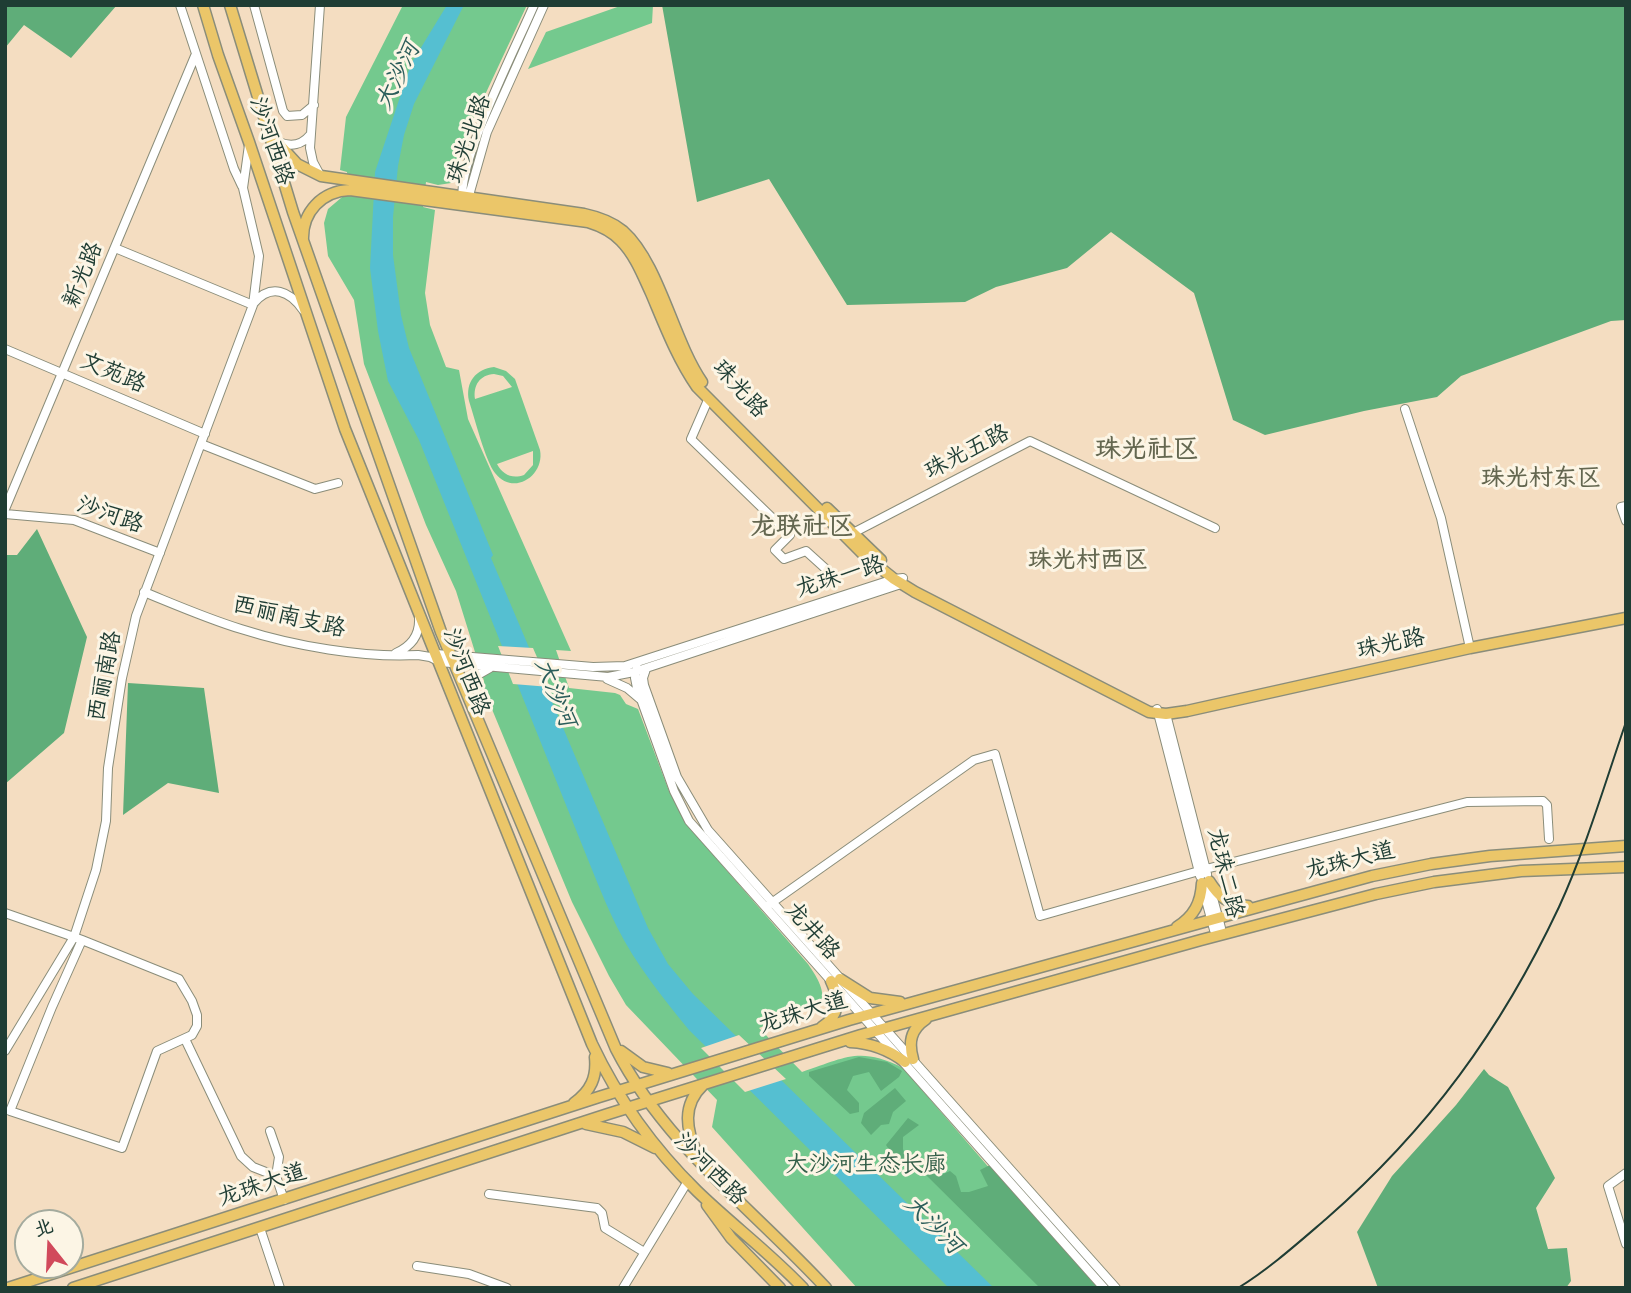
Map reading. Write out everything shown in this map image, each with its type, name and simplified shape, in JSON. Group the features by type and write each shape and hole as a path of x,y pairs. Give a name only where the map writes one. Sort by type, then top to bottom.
{"main road":[{"name":"沙河西路","path":"203,5 345,429 592,1044 626,1108 666,1156 697,1191 803,1288"},
{"name":"沙河西路","path":"230,5 303,240 453,660 612,1040 647,1102 702,1164 826,1288"},
{"name":"珠光路","path":"272,137 297,164 350,186 584,214 604,219 621,229 644,259 687,357 706,388 899,580"},
{"path":"303,240 303,229 310,211 334,192 350,186"},
{"name":"珠光路","path":"465,199 588,222 612,232 629,250 646,281 680,359 708,400 864,555 899,580 1160,713 1626,618"},
{"name":"龙珠大道","path":"8,1287 616,1092 867,1015 1258,906 1372,876 1431,864 1490,856 1626,846"},
{"name":"龙珠大道","path":"73,1288 705,1083 880,1030 1219,935 1376,894 1434,882 1521,871 1626,867"},
{"path":"1204,876 1223,899 1234,904 1258,906"},
{"path":"1168,932 1181,925 1198,906 1204,876"},
{"path":"835,980 881,1001 927,999"},
{"path":"818,1030 832,1019 838,1006 835,980"},
{"path":"840,1042 877,1046 909,1060 914,1030 931,1016"},
{"path":"612,1040 627,1057 643,1067 665,1073 678,1073"},
{"path":"560,1110 580,1098 591,1086 596,1065 592,1044"},
{"path":"702,1164 692,1141 687,1117 694,1096 705,1083"},
{"path":"576,1124 601,1125 623,1132 666,1156"},
{"path":"697,1191 727,1233 780,1288"}],"street":[{"path":"180,5 195,56 243,188"},
{"path":"254,5 283,111 287,116 296,117 314,105"},
{"path":"320,5 311,155 315,169 321,176"},
{"name":"珠光北路","path":"465,199 464,175 473,145 534,5"},
{"name":"珠光北路","path":"465,199 487,132 544,5"},
{"name":"新光路","path":"5,511 195,56"},
{"name":"珠光路","path":"267,125 272,137"},
{"path":"272,137 285,145 296,145 306,140 312,132"},
{"name":"西丽南路","path":"5,1051 78,939 106,821 108,768 122,678 136,616 253,305 260,257 243,188 250,142"},
{"path":"115,248 253,305 264,294 283,291 293,298 308,319"},
{"name":"文苑路","path":"5,349 205,433"},
{"path":"708,400 691,439 790,535 775,550 784,559 806,551 827,570"},
{"path":"1405,409 1441,518 1470,648"},
{"name":"珠光五路","path":"853,533 1030,441 1215,528"},
{"path":"201,444 315,489 338,483"},
{"path":"1626,506 1621,507 1626,522"},
{"name":"沙河路","path":"5,511 74,520 160,553"},
{"name":"龙珠一路","path":"453,660 600,668 643,665 899,580"},
{"name":"西丽南支路","path":"144,592 260,635 335,649 435,658"},
{"path":"391,654 406,649 415,639 419,625 418,608"},
{"name":"龙珠一路","path":"435,658 600,677 636,672 643,665"},
{"name":"龙井路","path":"643,665 645,689 677,777 690,803 708,830 768,905"},
{"path":"468,696 469,687 476,676 495,667"},
{"name":"龙井路","path":"636,672 636,685 674,791 690,821 1116,1288"},
{"path":"600,677 629,690 643,705"},
{"name":"龙珠二路","path":"1160,713 1215,918 1221,928 1219,935"},
{"path":"768,905 974,760 995,754 1040,916 1204,876 1467,802 1543,801 1547,805 1549,839"},
{"path":"5,913 78,939 178,979 192,1001 197,1015 195,1031 185,1039 157,1051 122,1148 10,1111 78,939"},
{"path":"185,1039 242,1156 253,1167 276,1176"},
{"name":"龙井路","path":"909,1060 1104,1288"},
{"path":"270,1131 279,1157 276,1176 284,1200"},
{"path":"1626,1173 1608,1186 1626,1244"},
{"path":"623,1288 688,1181"},
{"path":"489,1194 597,1208 602,1213 605,1228 644,1252"},
{"path":"260,1228 280,1288"},
{"path":"417,1266 469,1274 508,1288"}],"green space":[{"path":"5,5 117,5 71,58 24,25 5,48"},
{"name":"大沙河生态长廊","path":"403,5 527,5 462,144 451,183 438,185 426,182 423,207 435,210 425,293 430,325 446,367 459,370 468,419 571,651 556,650 569,688 615,693 620,695 626,704 638,709 669,791 689,827 808,964 817,978 821,987 822,1004 759,1028 802,1072 852,1056 875,1057 903,1068 1093,1288 857,1288 712,1127 717,1100 626,1005 609,976 572,902 484,690 484,681 456,591 426,525 364,364 354,300 328,256 324,223 328,209 348,192 347,172 340,170 346,117"},
{"path":"623,5 653,5 652,23 528,69 546,32"},
{"path":"662,5 1626,5 1626,320 1611,321 1461,376 1437,397 1265,435 1233,420 1194,293 1111,232 1067,268 996,287 965,302 847,305 769,179 697,202"},
{"path":"488,368 506,371 515,379 540,450 538,468 533,475 519,483 503,480 491,467 469,401 470,382 482,370","holes":["485,376 503,376 512,387 475,399 478,382","533,451 533,465 524,475 508,475 497,464"]},
{"path":"37,529 87,637 64,733 5,784 5,555 17,555"},
{"path":"128,683 204,688 219,793 168,783 123,815"},
{"path":"859,1057 887,1062 902,1071 899,1077 881,1091 869,1072 853,1076 847,1090 859,1103 859,1112 850,1114 809,1076 809,1072"},
{"path":"1484,1069 1508,1087 1555,1178 1536,1208 1548,1249 1567,1248 1571,1281 1566,1288 1378,1288 1357,1232 1392,1176 1456,1105"},
{"path":"895,1088 906,1101 893,1112 889,1124 881,1125 871,1135 861,1123 864,1113"},
{"path":"908,1118 919,1125 903,1137 905,1156 925,1165 935,1164 941,1175 950,1171 956,1176 961,1192 988,1186 980,1170 992,1164 1101,1288 1040,1288 925,1174 890,1151 886,1145"}],"water":[{"path":"447,5 464,5 414,104 398,166 393,217 393,255 401,315 409,348 493,555 491,558 648,928 668,964 693,994 994,1288 949,1288 689,1030 633,955 603,896 419,440 388,381 378,331 370,268 375,172 411,64"}],"pier":[{"path":"498,646 533,648 550,687 513,684"},
{"path":"739,1035 786,1079 745,1092 701,1048"}],"railway":[{"path":"1238,1288 1261,1273 1326,1219 1398,1150 1430,1113 1487,1036 1537,952 1569,885 1626,722"}],"district":[{"name":"珠光社区","path":"1147,450"},
{"name":"珠光村东区","path":"1541,478"},
{"name":"龙联社区","path":"802,527"},
{"name":"珠光村西区","path":"1088,560"}],"water label":[{"name":"大沙河","path":"398,76"},
{"name":"大沙河","path":"555,693"},
{"name":"大沙河","path":"933,1225"}]}
